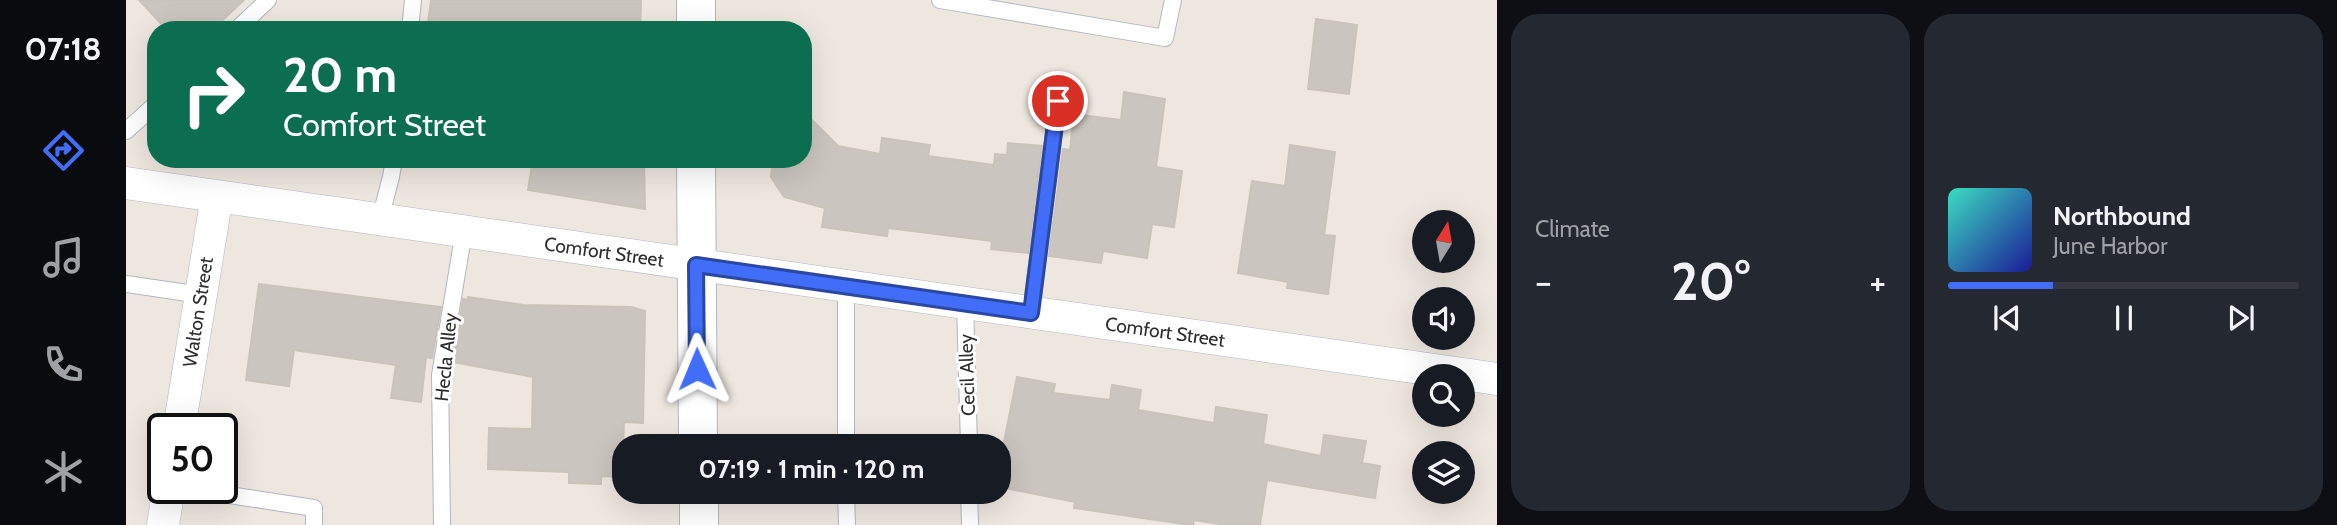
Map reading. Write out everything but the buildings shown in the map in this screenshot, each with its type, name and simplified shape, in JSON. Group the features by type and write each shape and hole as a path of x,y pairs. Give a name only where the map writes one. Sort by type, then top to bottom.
{"main road":[{"path":"695,0 696,21"},
{"path":"696,168 698,434"},
{"path":"699,504 699,525"}],"street":[{"name":"Comfort Street","path":"126,183 1497,379"},
{"name":"Walton Street","path":"182,413 217,196"},
{"path":"163,525 166,504"}],"lane":[{"path":"246,21 268,0"},
{"path":"411,21 413,0"},
{"path":"940,0 1165,38 1172,0"},
{"path":"1031,313 1058,101"},
{"path":"126,131 147,112"},
{"path":"380,219 392,168"},
{"name":"Hecla Alley","path":"442,525 440,375 464,231"},
{"path":"126,285 201,295"},
{"path":"846,286 846,434"},
{"name":"Cecil Alley","path":"965,303 969,434"},
{"path":"238,497 314,509 314,525"},
{"path":"846,504 846,525"},
{"path":"970,504 970,525"}],"route":[{"path":"697,369 696,265 1031,313 1058,101"}]}
